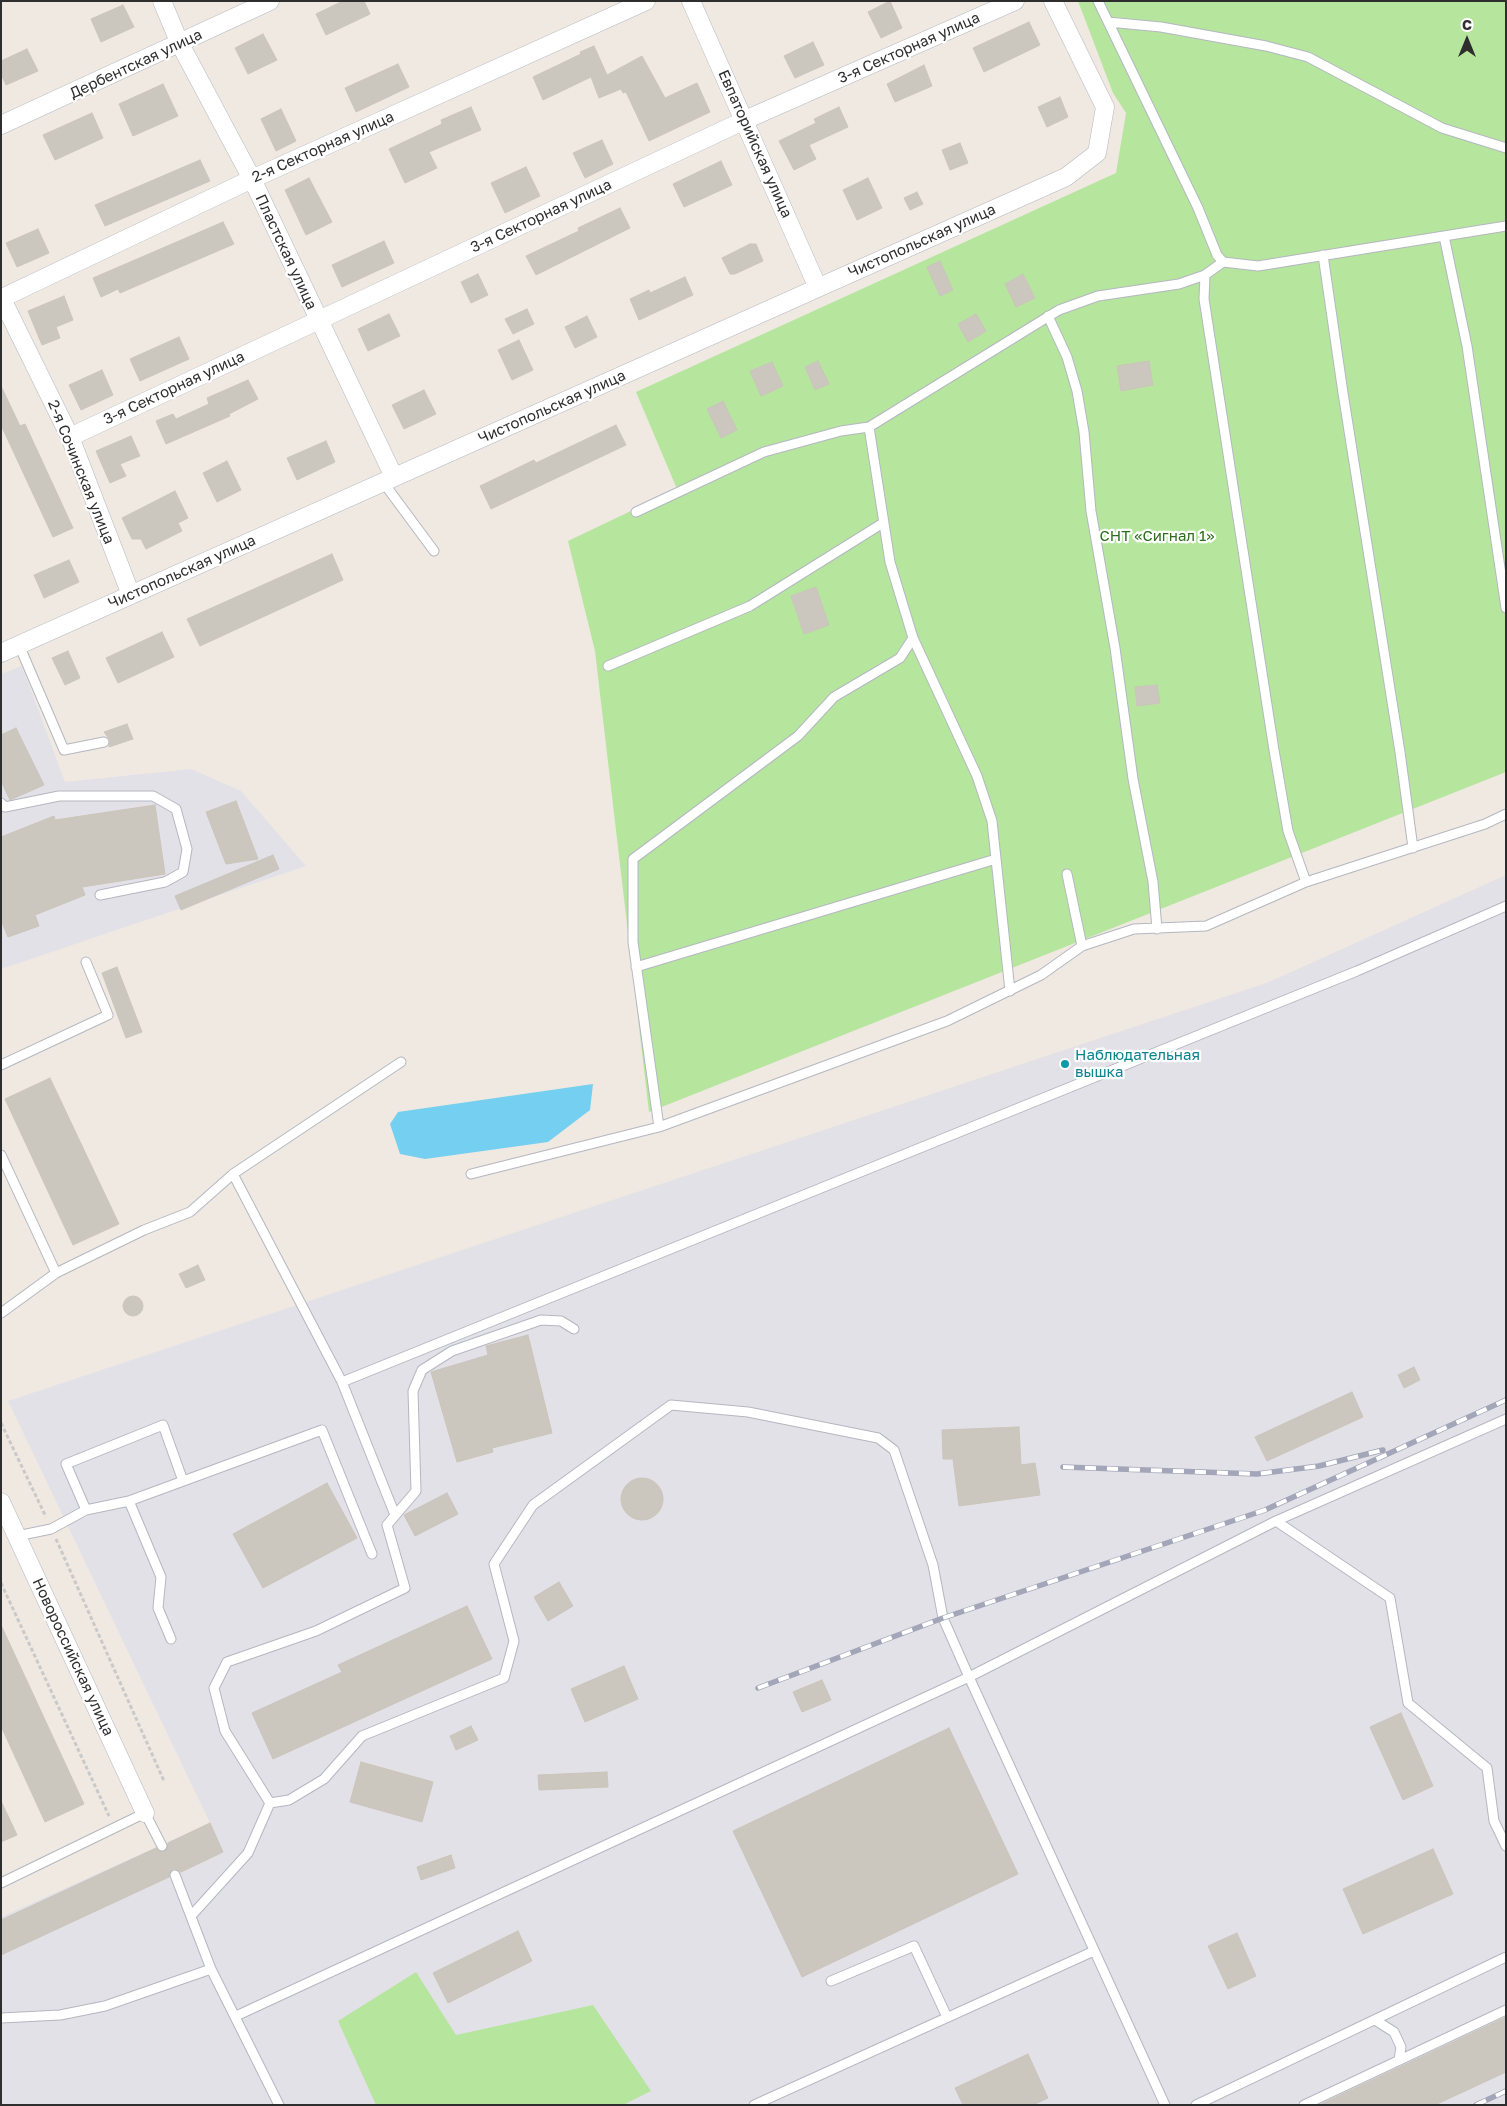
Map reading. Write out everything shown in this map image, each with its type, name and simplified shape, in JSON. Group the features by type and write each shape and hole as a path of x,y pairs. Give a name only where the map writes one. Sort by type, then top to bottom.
{"street":[{"name":"Пластская улица","path":"162,1 180,44 252,179 318,320 389,480"},
{"name":"Дербентская улица","path":"1,125 270,1"},
{"name":"2-я Секторная улица","path":"2,298 252,179 646,1"},
{"name":"Евпаторийская улица","path":"691,1 818,288"},
{"name":"3-я Секторная улица","path":"70,437 745,120 1015,1"},
{"name":"Чистопольская улица","path":"1,653 1066,177 1098,153 1105,107 1053,1"},
{"name":"2-я Сочинская улица","path":"2,298 70,437 131,595"},
{"name":"Новороссийская улица","path":"1,1502 145,1813"}],"lane":[{"path":"1098,1 1198,208 1217,255 1223,262"},
{"path":"1108,22 1161,27 1266,46 1308,58 1442,128 1506,148"},
{"path":"636,512 764,452 841,431 869,427 1048,316 1098,296 1163,287 1205,275 1223,262 1258,266 1506,226"},
{"path":"1444,236 1467,346 1506,608"},
{"path":"1323,256 1399,743 1413,848"},
{"path":"1205,275 1204,299 1271,731 1288,831 1306,882"},
{"path":"1048,316 1067,357 1077,391 1084,432 1091,510 1115,648 1132,779 1154,882 1157,929"},
{"path":"869,427 883,524 892,569 913,638 984,795 992,821 1010,991"},
{"path":"389,480 434,551"},
{"path":"608,666 750,606 883,524"},
{"path":"659,1127 633,942 633,859 798,736 834,697 900,658 913,638"},
{"path":"18,645 64,750 104,742"},
{"path":"1,803 5,807 59,796 153,796 176,809 187,849 183,872 165,882 100,895"},
{"path":"471,1174 659,1127 947,1021 1041,975 1082,946 1134,929 1206,926 1306,882 1485,824 1506,814"},
{"path":"636,967 996,859"},
{"path":"1067,874 1082,946"},
{"path":"342,1382 1357,972 1506,906"},
{"path":"1,1065 108,1015 86,962"},
{"path":"1,1313 56,1273 144,1230 190,1212 233,1174 401,1062"},
{"path":"1,1155 56,1273"},
{"path":"233,1174 342,1382 394,1515"},
{"path":"270,1803 225,1731 214,1688 227,1662 316,1631 405,1588 387,1525 416,1491 413,1391 422,1370 452,1351 541,1320 561,1321 574,1329"},
{"path":"270,1803 289,1800 324,1779 362,1736 504,1678 514,1641 494,1564 533,1505 671,1405 748,1412 878,1438 894,1450 933,1565 943,1618 1165,2105"},
{"path":"236,2016 969,1677 1276,1521 1506,1419"},
{"path":"86,1510 66,1464 163,1425 183,1481"},
{"path":"18,1536 51,1529 86,1510 129,1501 322,1430 372,1554"},
{"path":"129,1501 161,1578 158,1608 171,1639"},
{"path":"1276,1521 1390,1598 1408,1703 1487,1768 1494,1821 1506,1846"},
{"path":"191,1916 248,1853 270,1803"},
{"path":"1,1883 145,1813 162,1846"},
{"path":"175,1875 211,1969 279,2105"},
{"path":"831,1981 914,1946 947,2017"},
{"path":"754,2105 1094,1951"},
{"path":"1196,2105 1506,1957"},
{"path":"1,2018 60,2015 105,2006 211,1969"},
{"path":"1304,2105 1506,2010"},
{"path":"1375,2020 1394,2032 1401,2047 1399,2060"}],"path":[{"path":"1,1423 51,1529 164,1781"},
{"path":"1,1583 115,1828"}],"shaded area":[{"path":"22,666 65,782 191,769 241,791 306,866 1,969 1,674"},
{"path":"1506,875 1506,2105 1,2105 1,1917 210,1823 8,1401 1269,982"}],"green space":[{"name":"СНТ «Сигнал 1»","path":"1078,1 1506,1 1506,772 649,1112 595,651 568,541 677,489 636,392 1116,173 1126,113 1113,93"},
{"path":"416,1972 456,2035 593,2005 651,2091 623,2105 376,2105 338,2021"}],"water":[{"path":"593,1084 590,1110 548,1142 425,1159 400,1154 390,1124 398,1112"}],"building":[{"path":"343,1 364,1 370,14 326,35 316,14"},
{"path":"890,1 902,28 881,38 868,12"},
{"path":"123,5 134,27 101,42 91,19"},
{"path":"1029,22 1040,45 984,72 973,48"},
{"path":"263,34 277,60 248,74 235,48"},
{"path":"813,42 824,65 795,78 784,56"},
{"path":"594,46 607,75 642,56 665,98 697,83 710,112 649,141 626,92 623,93 621,89 599,98 591,77 543,100 533,77"},
{"path":"27,49 38,71 6,85 1,74 1,61"},
{"path":"398,64 409,87 356,112 345,88"},
{"path":"924,65 932,86 895,102 887,84"},
{"path":"163,84 178,116 133,136 119,104"},
{"path":"1060,97 1068,117 1047,127 1038,107"},
{"path":"471,107 481,130 429,152 437,168 405,183 389,149 442,124 441,120"},
{"path":"839,107 848,127 809,145 816,159 794,170 779,141 816,123 814,119"},
{"path":"281,109 296,141 276,151 261,119"},
{"path":"92,113 103,138 55,160 43,135"},
{"path":"602,140 613,164 585,178 573,153"},
{"path":"960,143 968,163 950,170 942,150"},
{"path":"200,160 210,181 105,226 95,205"},
{"path":"721,161 732,185 684,207 673,184"},
{"path":"526,167 540,196 505,213 491,183"},
{"path":"309,178 332,222 306,235 285,190"},
{"path":"868,178 882,208 857,220 843,190"},
{"path":"917,192 923,204 910,210 904,198"},
{"path":"620,208 630,228 536,275 526,256 579,231 578,228"},
{"path":"223,222 234,244 120,293 118,289 101,297 93,278"},
{"path":"38,229 49,253 17,267 6,243"},
{"path":"384,241 394,263 342,287 332,265"},
{"path":"750,244 756,244 763,261 735,274 730,274 722,258"},
{"path":"940,261 953,290 940,296 927,267"},
{"path":"478,274 488,295 471,303 461,282"},
{"path":"1023,274 1035,298 1016,307 1005,284"},
{"path":"685,277 693,295 639,320 630,299 649,290 650,293"},
{"path":"64,296 73,320 56,327 60,338 42,345 28,311"},
{"path":"527,309 534,324 513,334 505,319"},
{"path":"389,314 400,336 368,351 358,329"},
{"path":"976,314 986,331 968,342 958,324"},
{"path":"587,316 597,337 575,348 565,327"},
{"path":"179,337 189,359 140,381 130,359"},
{"path":"519,340 533,370 512,380 498,350"},
{"path":"818,361 829,384 815,390 805,367"},
{"path":"1149,361 1153,385 1121,391 1117,366"},
{"path":"772,362 783,386 761,396 750,371"},
{"path":"102,370 113,395 81,410 69,385"},
{"path":"248,380 258,399 229,414 230,416 166,444 156,421 173,414 176,419 209,404 207,398"},
{"path":"1,386 20,426 25,424 73,528 53,537 1,425"},
{"path":"424,390 436,414 404,429 392,405"},
{"path":"723,401 737,430 721,438 707,409"},
{"path":"616,425 626,445 491,509 480,486 534,460 536,463"},
{"path":"131,436 140,456 120,464 126,476 110,483 96,451"},
{"path":"326,441 335,462 297,480 287,458"},
{"path":"227,461 241,490 217,502 203,473"},
{"path":"175,491 188,518 178,523 182,531 146,549 141,539 132,539 122,518"},
{"path":"332,554 343,580 200,646 187,619"},
{"path":"69,560 79,582 44,598 34,575"},
{"path":"816,587 829,625 804,634 791,596"},
{"path":"162,632 174,657 118,683 106,658"},
{"path":"68,651 80,678 65,685 52,658"},
{"path":"1157,685 1160,703 1137,706 1135,687"},
{"path":"127,724 133,739 109,747 110,740 104,732"},
{"path":"16,728 44,785 10,800 1,781 1,735"},
{"path":"236,801 258,859 226,864 206,812"},
{"path":"155,805 165,874 82,887 85,895 35,915 39,926 8,937 1,920 1,837 54,816 55,820"},
{"path":"273,855 279,869 181,910 175,896"},
{"path":"117,967 142,1032 126,1038 102,973"},
{"path":"50,1078 119,1224 73,1245 5,1099"},
{"path":"198,1265 205,1280 186,1288 179,1274"},
{"path":"133,1296 140,1299 143,1306 140,1313 133,1316 126,1313 123,1306 126,1299"},
{"path":"528,1335 552,1433 492,1448 493,1452 457,1462 431,1372 488,1355 486,1346"},
{"path":"1414,1367 1420,1380 1404,1388 1398,1375"},
{"path":"1352,1392 1363,1417 1267,1461 1255,1437"},
{"path":"1019,1427 1021,1465 1035,1463 1040,1495 959,1506 953,1459 943,1459 942,1430"},
{"path":"646,1478 654,1481 660,1487 663,1499 660,1511 654,1517 638,1520 630,1517 624,1511 621,1495 624,1487 630,1481"},
{"path":"327,1483 357,1538 263,1588 233,1534"},
{"path":"447,1493 458,1514 415,1536 404,1515"},
{"path":"559,1582 573,1606 548,1621 534,1597"},
{"path":"467,1606 492,1659 273,1759 252,1713 342,1672 338,1665"},
{"path":"1,1625 84,1804 45,1822 1,1726"},
{"path":"624,1666 638,1699 585,1722 571,1689"},
{"path":"822,1680 831,1700 802,1712 793,1692"},
{"path":"1401,1713 1433,1786 1403,1800 1370,1727"},
{"path":"471,1726 478,1740 456,1750 450,1736"},
{"path":"949,1728 1018,1874 802,1977 733,1831"},
{"path":"361,1762 433,1782 422,1822 350,1802"},
{"path":"607,1772 608,1787 539,1790 538,1775"},
{"path":"1,1801 17,1835 1,1842"},
{"path":"210,1823 223,1852 181,1872 172,1869 169,1877 1,1955 1,1920 156,1848 164,1852 167,1849 168,1843"},
{"path":"1433,1849 1453,1894 1363,1934 1343,1889"},
{"path":"451,1855 455,1868 421,1880 417,1867"},
{"path":"518,1931 532,1961 448,2003 433,1973"},
{"path":"1237,1933 1256,1976 1228,1989 1208,1946"},
{"path":"1506,2017 1506,2072 1435,2105 1319,2105"},
{"path":"1028,2054 1048,2098 1033,2105 963,2105 955,2088"}],"railway":[{"path":"758,1688 943,1618 1265,1510 1506,1400"},
{"path":"1063,1467 1257,1474 1319,1466 1383,1450"},
{"path":"1476,2105 1506,2091"}],"place":[{"name":"Наблюдательная вышка","path":"1065,1064"}]}
